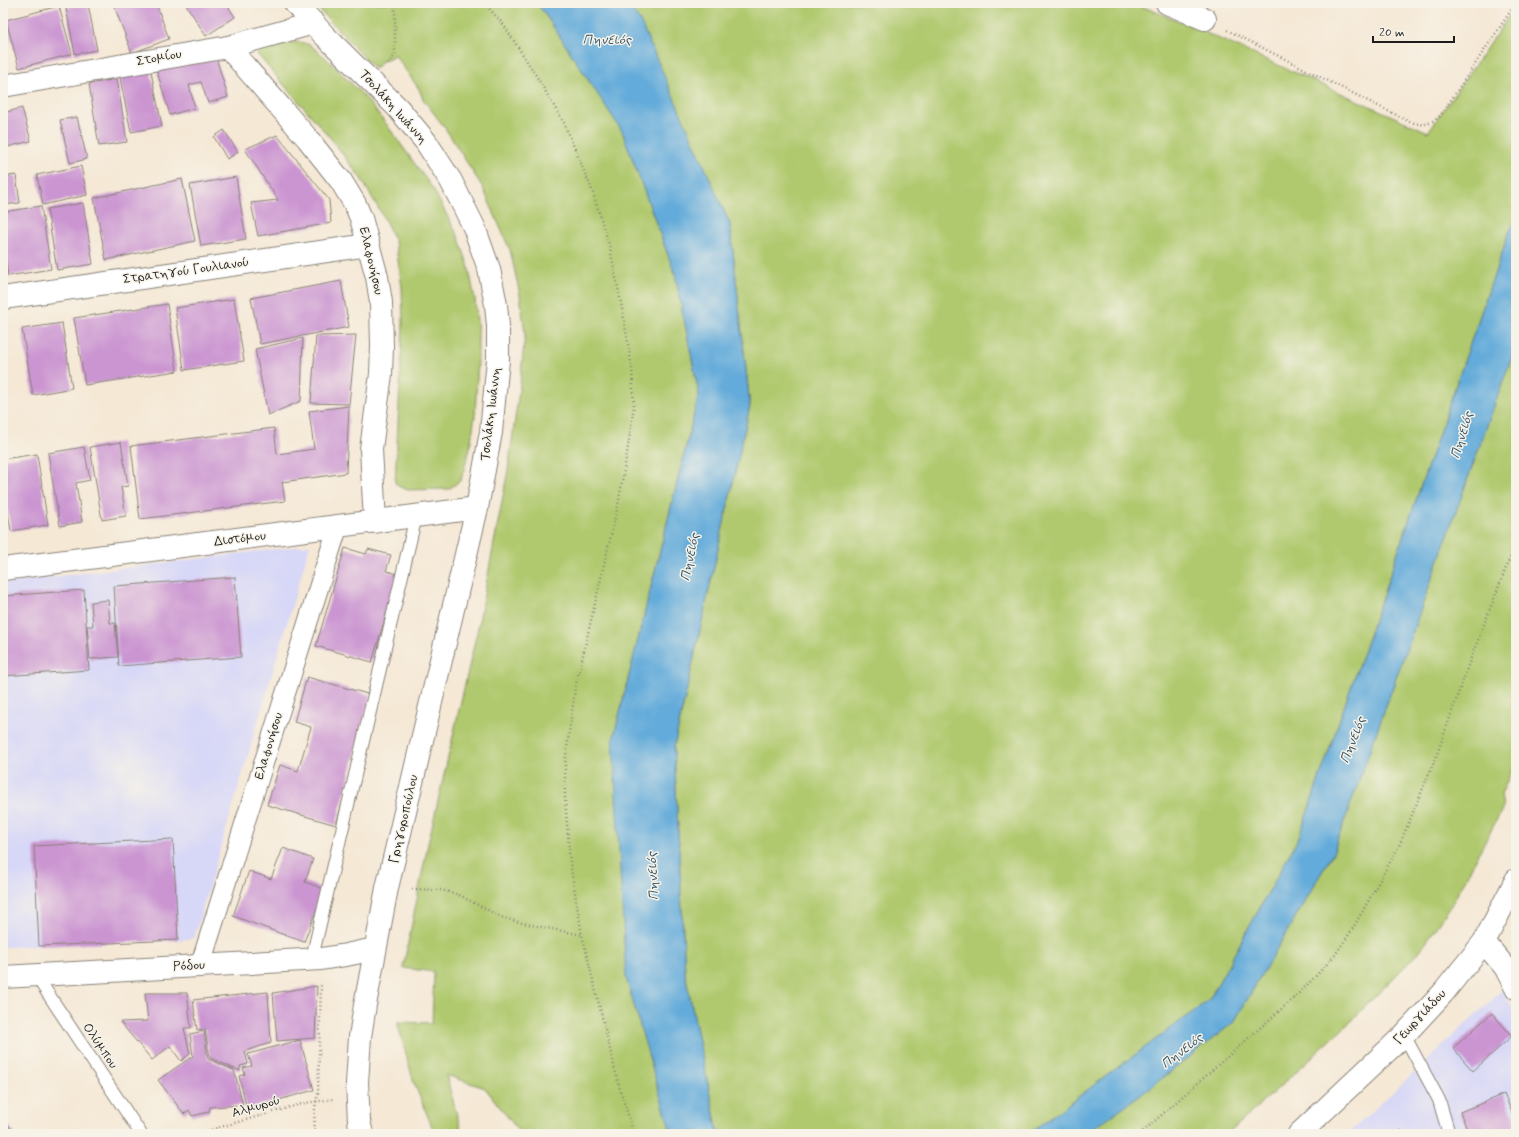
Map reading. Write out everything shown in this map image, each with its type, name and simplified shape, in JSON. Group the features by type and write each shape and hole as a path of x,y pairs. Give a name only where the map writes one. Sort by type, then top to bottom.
{"street":[{"name":"Τσολάκη Ιωάννη","path":"295,3 324,35 398,108 426,142 451,181 474,227 489,269 496,305 498,326 498,360 491,432 477,508"},
{"path":"1167,3 1205,19"},
{"name":"Στομίου","path":"3,86 228,47 314,24"},
{"name":"Ελαφονήσου","path":"228,47 308,139 341,181 358,211 377,277 381,302 381,374 371,449 375,522"},
{"name":"Στρατηγού Γουλιανού","path":"3,298 368,245"},
{"name":"Διστόμου","path":"3,569 477,508"},
{"name":"Γρηγοροπούλου","path":"362,1134 359,1121 357,1083 359,1052 364,1011 375,949 387,888 477,508"},
{"name":"Ελαφονήσου","path":"200,966 338,526"},
{"name":"Γεωργιάδου","path":"1299,1134 1404,1034 1443,993 1484,942 1516,880"},
{"path":"1484,942 1505,967 1516,988"},
{"name":"Ρόδου","path":"3,977 317,958 346,955 375,949"}],"lane":[{"path":"317,958 416,516"},
{"name":"Ολύμπου","path":"35,974 141,1134"},
{"path":"1404,1034 1439,1100 1449,1134"}],"path":[{"path":"373,83 395,55 395,3"},
{"path":"484,3 503,24 534,72 564,123 592,190 610,248 632,368 634,405 618,505 575,689 565,763 565,797 570,863 582,935 615,1071 634,1134"},
{"path":"1205,19 1410,122 1420,124 1431,123 1441,115 1516,3"},
{"path":"1140,1134 1294,998 1335,955 1352,930 1399,846 1436,757 1469,663 1516,542"},
{"path":"387,888 442,890 459,894 501,917 522,923 582,935"},
{"path":"315,1134 314,1126 318,1094 317,958"},
{"name":"Αλμυρού","path":"196,1134 305,1103 335,1099"}],"shaded area":[{"path":"310,545 194,938 178,940 3,947 3,583"},
{"path":"1503,990 1516,1015 1516,1134 1351,1134 1352,1130"}],"green space":[{"path":"313,3 536,3 545,14 622,131 675,274 699,394 613,740 670,1129 673,1134 521,1134 485,1088 446,1075 462,1134 435,1134 414,1083 397,1022 432,1023 434,972 403,968 428,844 477,632 508,470 525,334 520,295 510,250 483,188 445,128 423,99 419,89 395,55 381,62 375,69"},
{"path":"627,3 1133,3 1177,20 1428,132 1516,6 1516,218 1508,235 1299,837 1209,1000 1028,1134 720,1134 717,1128 685,973 674,747 750,406 730,224"},
{"path":"300,42 310,45 327,59 363,95 387,125 433,189 458,236 468,264 475,299 478,333 475,415 470,448 461,480 449,489 408,490 395,483 403,322 402,287 395,241 383,216 360,177 333,141 257,54 272,46"},
{"path":"1516,345 1516,763 1501,794 1503,808 1452,904 1419,952 1346,1026 1228,1134 1085,1134 1147,1090 1234,1022 1333,853"}],"water":[{"name":"Πηνειός","path":"536,3 627,3 640,21 730,224 750,406 674,747 685,973 717,1128 720,1134 673,1134 670,1129 626,978 613,740 699,394 675,274 622,131 545,14"},
{"name":"Πηνειός","path":"1516,218 1516,345 1333,853 1234,1022 1147,1090 1085,1134 1028,1134 1209,1000 1299,837 1508,235"}],"building":[{"path":"113,3 156,3 169,39 132,53"},
{"path":"185,3 226,3 235,17 206,36"},
{"path":"88,4 97,50 75,54 66,8"},
{"path":"59,6 72,54 19,68 6,20"},
{"path":"214,51 228,97 208,103 201,82 189,85 195,108 170,115 156,68"},
{"path":"150,67 162,126 131,132 119,73"},
{"path":"117,79 127,142 99,146 89,84"},
{"path":"22,108 31,141 3,148 3,113"},
{"path":"77,117 87,159 70,163 60,120"},
{"path":"224,130 238,152 227,159 214,137"},
{"path":"277,135 329,200 331,223 258,236 251,203 278,200 245,149"},
{"path":"81,166 87,195 43,205 37,175"},
{"path":"16,175 20,203 3,205 3,177"},
{"path":"236,177 246,239 201,246 190,185"},
{"path":"182,179 195,241 106,260 94,198"},
{"path":"83,203 93,264 57,270 47,209"},
{"path":"41,206 51,269 8,276 3,241 3,212"},
{"path":"341,281 349,327 260,344 251,298"},
{"path":"234,299 244,361 184,370 175,308"},
{"path":"167,304 177,371 85,385 74,318"},
{"path":"62,323 72,388 33,395 22,329"},
{"path":"356,335 349,404 311,403 316,336"},
{"path":"303,338 301,401 268,415 255,349"},
{"path":"349,406 346,473 282,482 285,501 140,519 131,446 274,428 277,454 314,449 309,411"},
{"path":"121,442 128,486 121,487 126,516 102,520 90,447"},
{"path":"84,447 90,480 76,483 82,522 60,526 48,453"},
{"path":"37,454 48,525 11,531 3,482 3,459"},
{"path":"4,527 5,537 3,537 3,528"},
{"path":"345,548 366,554 368,549 391,555 386,571 398,574 372,662 316,646"},
{"path":"235,577 241,657 119,666 114,586"},
{"path":"84,590 89,670 3,676 3,596"},
{"path":"108,600 110,623 115,623 118,657 90,659 87,626 93,626 91,602"},
{"path":"307,677 371,695 336,825 267,805 280,765 298,771 311,727 294,722"},
{"path":"173,839 178,940 39,946 34,846"},
{"path":"283,848 313,859 305,882 324,889 304,942 233,916 249,871 271,879"},
{"path":"317,986 315,1038 277,1041 273,993"},
{"path":"268,992 271,1043 245,1051 248,1064 240,1066 240,1071 210,1058 205,1029 197,1030 193,1000"},
{"path":"145,993 187,993 191,1028 184,1028 190,1054 181,1061 170,1046 152,1060 120,1022 148,1021"},
{"path":"1492,1013 1512,1036 1473,1071 1453,1048"},
{"path":"204,1031 208,1059 234,1070 243,1105 210,1107 209,1112 192,1116 189,1110 184,1114 158,1080 193,1056 190,1034"},
{"path":"300,1040 314,1090 247,1109 239,1076 245,1074 243,1068 252,1066 248,1054"},
{"path":"1504,1094 1516,1122 1516,1134 1469,1134 1460,1112"},
{"path":"3,1118 15,1134 3,1134"},
{"path":"1401,1130 1405,1134 1396,1134"}]}
